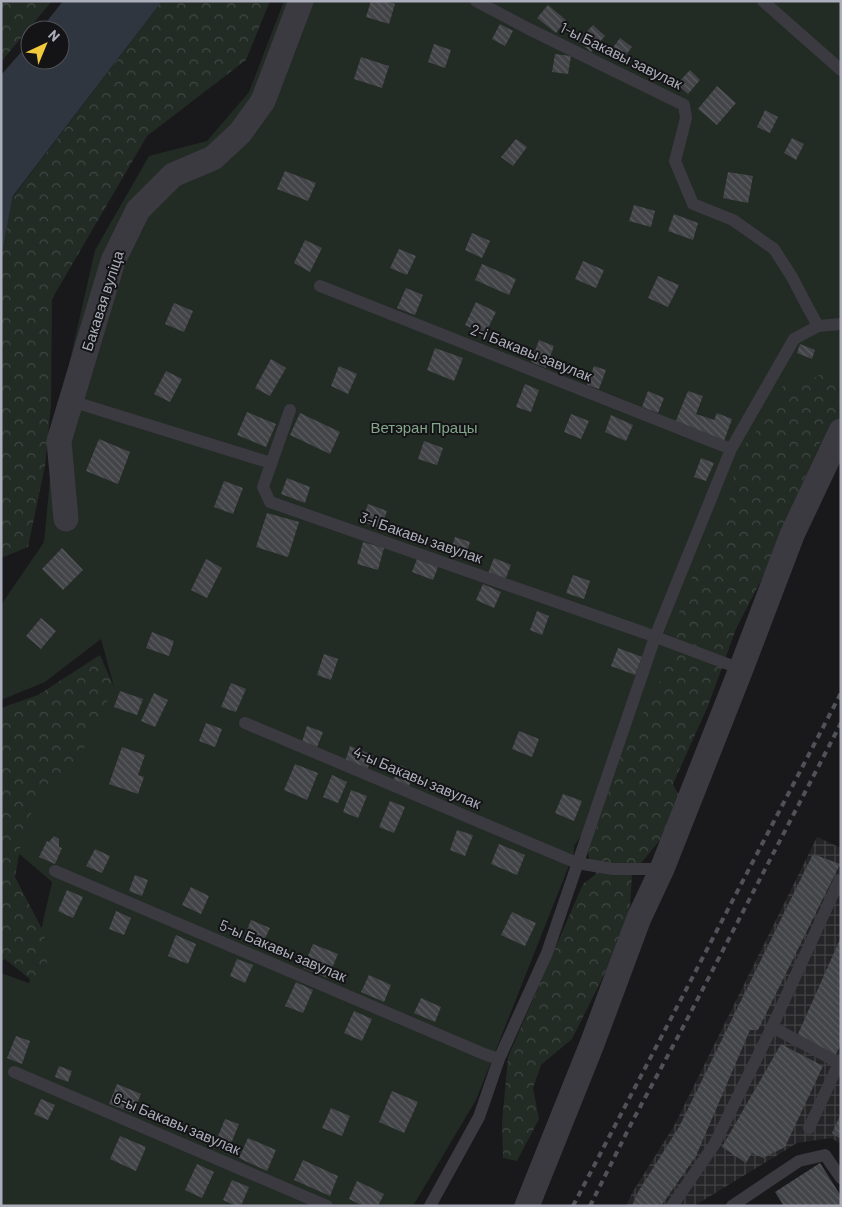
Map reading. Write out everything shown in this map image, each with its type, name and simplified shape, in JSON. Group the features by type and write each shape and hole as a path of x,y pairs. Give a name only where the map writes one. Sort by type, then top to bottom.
{"street":[{"name":"Бакавая вуліца","path":"66,519 59,440 113,261 138,210 173,175 213,158 240,133 263,101 301,1"},
{"path":"527,1206 592,1044 638,918 662,869 792,535 841,431"}],"lane":[{"name":"1-ы Бакавы завулак","path":"476,1 684,105 686,118 675,161 693,204 733,220 774,249 792,277 818,326"},
{"path":"763,1 841,70"},
{"name":"2-і Бакавы завулак","path":"320,286 731,449"},
{"path":"432,1205 479,1117 500,1059 546,953 655,637 731,449 794,338 818,326 841,324"},
{"path":"71,401 271,463"},
{"name":"3-і Бакавы завулак","path":"290,410 263,487 270,502 655,637 741,670"},
{"name":"4-ы Бакавы завулак","path":"245,723 577,863 613,869 662,869"},
{"name":"5-ы Бакавы завулак","path":"55,871 484,1054 500,1059"},
{"path":"672,1206 714,1145 772,1027 839,881"},
{"path":"772,1027 840,1061 809,1128"},
{"name":"6-ы Бакавы завулак","path":"14,1072 327,1206"},
{"path":"732,1206 799,1162 825,1155 841,1178"}],"shaded area":[{"path":"63,1 162,1 13,196 1,258 1,75 20,53 20,70 70,70 70,20 48,20"},
{"path":"817,837 841,848 841,1144 831,1138 797,1143 694,1206 626,1206 632,1193 674,1126"}],"green space":[{"path":"1,1 52,1 36,20 20,20 20,39 1,62"},
{"path":"162,1 270,1 246,60 147,136 52,299 51,405 45,466 28,547 1,558 1,257 13,197"},
{"name":"Ветэран Працы","path":"284,1 841,1 841,424 749,591 574,846 574,853 476,1100 413,1206 1,1206 1,973 29,983 52,882 4,841 114,687 101,639 45,682 1,700 1,605 44,542 55,426 95,250 149,156 207,141 249,92"},
{"path":"826,371 841,379 841,406 811,458 797,510 736,629 708,706 673,784 685,807 632,874 629,925 572,1039 541,1065 533,1088 539,1119 517,1161 503,1158 502,1123 508,1057 583,884 596,874 588,855 587,828 607,782 660,681 668,643 697,564 728,508 738,452 768,418 777,392 789,380 803,385"},
{"path":"100,655 114,687 81,755 25,821 15,877 44,933 48,973 36,984 5,959 1,961 1,708 38,695"}],"building":[{"path":"371,1 386,1 395,4 389,24 366,17"},
{"path":"548,5 566,20 556,33 537,18"},
{"path":"500,24 513,31 505,46 492,39"},
{"path":"593,25 605,36 591,52 578,41"},
{"path":"620,38 632,47 620,62 609,53"},
{"path":"434,44 451,50 445,68 428,62"},
{"path":"555,54 571,56 568,74 552,72"},
{"path":"361,57 389,66 382,88 354,79"},
{"path":"690,70 700,80 688,94 677,84"},
{"path":"717,86 736,103 717,125 698,109"},
{"path":"765,110 778,117 770,133 757,127"},
{"path":"792,138 804,144 796,160 784,153"},
{"path":"516,139 527,147 513,166 501,157"},
{"path":"285,171 316,183 308,201 277,189"},
{"path":"728,172 753,176 748,203 723,198"},
{"path":"634,205 655,211 651,227 629,221"},
{"path":"674,214 698,223 693,240 668,231"},
{"path":"472,233 490,241 482,258 465,250"},
{"path":"305,240 322,248 310,272 294,263"},
{"path":"399,249 416,256 407,275 390,268"},
{"path":"583,261 604,270 596,288 575,279"},
{"path":"482,264 516,279 509,295 475,280"},
{"path":"658,276 679,285 668,307 648,298"},
{"path":"406,288 423,295 415,315 397,308"},
{"path":"476,302 496,312 485,334 465,325"},
{"path":"174,303 193,311 184,332 165,324"},
{"path":"539,340 554,346 546,368 531,362"},
{"path":"800,344 815,350 812,359 797,353"},
{"path":"435,348 463,358 454,381 427,370"},
{"path":"271,359 286,368 270,396 255,388"},
{"path":"339,366 357,374 348,394 331,386"},
{"path":"594,366 606,370 599,389 587,385"},
{"path":"166,371 182,379 170,402 154,394"},
{"path":"525,384 539,390 531,412 516,407"},
{"path":"648,391 664,398 658,413 642,407"},
{"path":"688,391 703,396 696,414 714,420 717,413 732,419 724,441 675,423"},
{"path":"247,412 276,424 266,447 237,435"},
{"path":"300,413 340,432 330,454 290,435"},
{"path":"571,414 589,421 581,439 564,432"},
{"path":"611,415 633,425 626,441 605,432"},
{"path":"99,439 130,452 118,484 86,471"},
{"path":"424,441 443,448 437,465 418,459"},
{"path":"701,458 714,463 706,481 694,477"},
{"path":"287,478 310,487 305,503 281,494"},
{"path":"224,481 243,488 233,514 214,507"},
{"path":"368,504 387,511 381,528 362,522"},
{"path":"267,513 299,522 288,557 256,547"},
{"path":"455,537 470,542 465,559 450,554"},
{"path":"363,542 384,548 378,570 357,564"},
{"path":"62,548 83,570 63,590 42,569"},
{"path":"494,558 511,565 504,583 487,576"},
{"path":"206,559 222,568 207,598 191,590"},
{"path":"417,559 438,567 433,580 412,572"},
{"path":"573,575 590,581 584,599 566,593"},
{"path":"483,584 501,592 494,608 476,600"},
{"path":"537,611 549,616 542,635 530,630"},
{"path":"41,618 56,631 41,649 26,636"},
{"path":"152,632 174,641 169,656 146,648"},
{"path":"618,648 642,657 635,675 611,666"},
{"path":"324,654 338,659 331,680 317,675"},
{"path":"231,683 246,689 236,712 221,707"},
{"path":"120,691 143,699 137,715 114,707"},
{"path":"154,693 168,700 155,727 141,721"},
{"path":"206,723 222,729 215,747 199,741"},
{"path":"307,726 323,732 317,747 302,742"},
{"path":"519,731 539,739 532,757 512,749"},
{"path":"350,746 373,755 367,770 345,762"},
{"path":"122,747 145,755 138,775 144,777 138,794 109,784"},
{"path":"295,764 318,773 307,800 284,790"},
{"path":"400,765 415,772 408,788 393,781"},
{"path":"332,775 347,782 338,803 323,797"},
{"path":"351,790 367,796 358,818 343,812"},
{"path":"563,794 582,801 574,821 555,813"},
{"path":"390,801 405,807 394,833 379,827"},
{"path":"457,830 473,835 465,856 450,850"},
{"path":"54,836 59,839 59,847 62,848 55,864 39,857 47,841 49,842"},
{"path":"499,844 525,855 517,875 491,864"},
{"path":"95,849 110,856 102,873 86,866"},
{"path":"813,854 840,864 758,1030 750,1030 696,1156 661,1206 632,1206 638,1192 679,1127"},
{"path":"135,875 148,880 142,896 129,891"},
{"path":"191,887 209,896 201,914 182,905"},
{"path":"67,890 83,897 73,918 58,911"},
{"path":"116,911 131,918 124,935 109,929"},
{"path":"512,912 536,923 525,946 501,935"},
{"path":"251,920 270,928 261,947 243,939"},
{"path":"176,935 196,944 188,964 168,956"},
{"path":"841,937 841,1044 835,1056 798,1034"},
{"path":"313,944 338,954 328,978 303,968"},
{"path":"237,959 253,965 245,983 230,976"},
{"path":"369,975 391,985 384,1002 361,992"},
{"path":"296,982 313,990 303,1013 285,1006"},
{"path":"421,998 441,1007 435,1022 414,1013"},
{"path":"354,1011 372,1019 362,1041 344,1033"},
{"path":"16,1036 30,1041 22,1064 7,1058"},
{"path":"781,1044 823,1066 785,1147 763,1158 752,1153 746,1163 722,1147"},
{"path":"59,1066 72,1071 68,1082 55,1077"},
{"path":"117,1084 141,1094 133,1113 109,1104"},
{"path":"392,1091 418,1102 404,1133 379,1122"},
{"path":"41,1099 55,1105 48,1120 34,1114"},
{"path":"331,1108 350,1116 342,1136 322,1128"},
{"path":"841,1113 841,1139 832,1133"},
{"path":"225,1119 239,1124 228,1151 214,1146"},
{"path":"120,1136 146,1147 136,1171 110,1159"},
{"path":"248,1138 276,1150 267,1171 239,1158"},
{"path":"303,1160 338,1176 330,1196 294,1180"},
{"path":"820,1163 841,1196 841,1206 784,1206 775,1192"},
{"path":"197,1164 214,1172 202,1198 185,1190"},
{"path":"232,1180 249,1187 241,1206 236,1206 223,1200"},
{"path":"357,1181 384,1194 378,1206 363,1206 349,1199"}],"railway":[{"path":"573,1206 841,693"},
{"path":"590,1206 841,723"}]}
